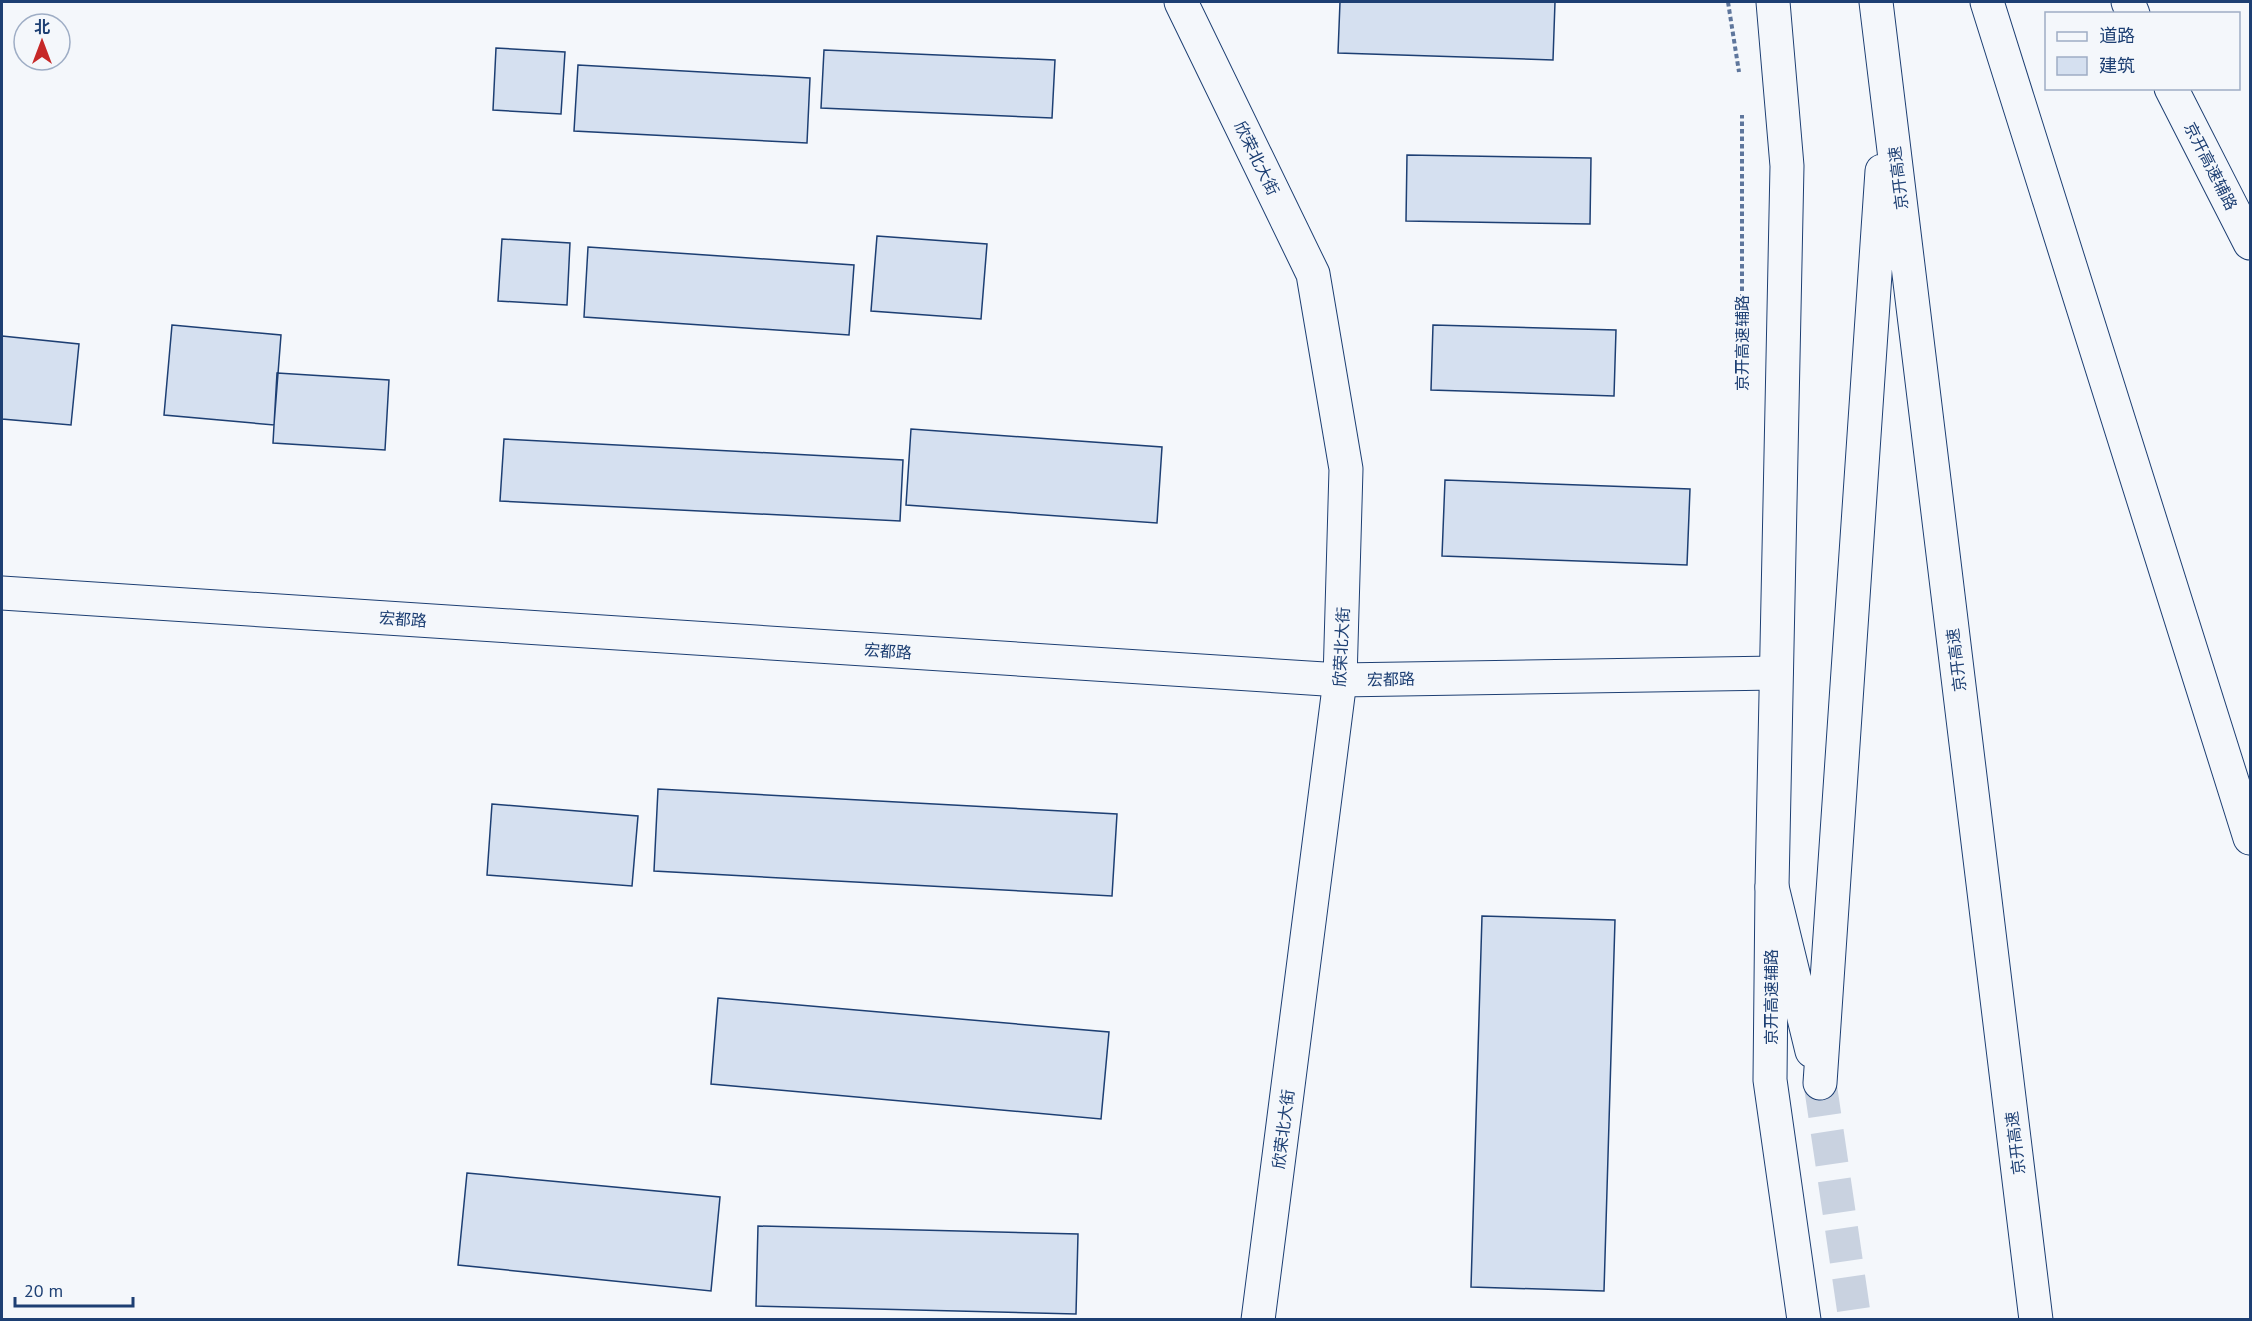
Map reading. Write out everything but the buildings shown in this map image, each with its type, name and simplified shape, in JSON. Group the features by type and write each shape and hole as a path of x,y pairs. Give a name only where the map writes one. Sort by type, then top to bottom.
{"main road":[{"name":"欣荣北大街","path":"1181,2 1313,274 1347,469 1340,680 1258,1320"},
{"name":"京开高速辅路","path":"1773,2 1787,166 1770,1080 1804,1320"},
{"name":"京开高速","path":"1876,2 2036,1320"},
{"path":"1987,2 2250,838"},
{"name":"京开高速辅路","path":"2172,90 2250,243"},
{"path":"1772,887 1820,1083 1887,94"},
{"name":"宏都路","path":"2,593 1340,680 1776,673"}],"path":[{"path":"1728,2 1741,84"},
{"name":"京开高速辅路","path":"1742,107 1742,385"}],"tunnel":[{"path":"1820,1083 1855,1320"}]}
